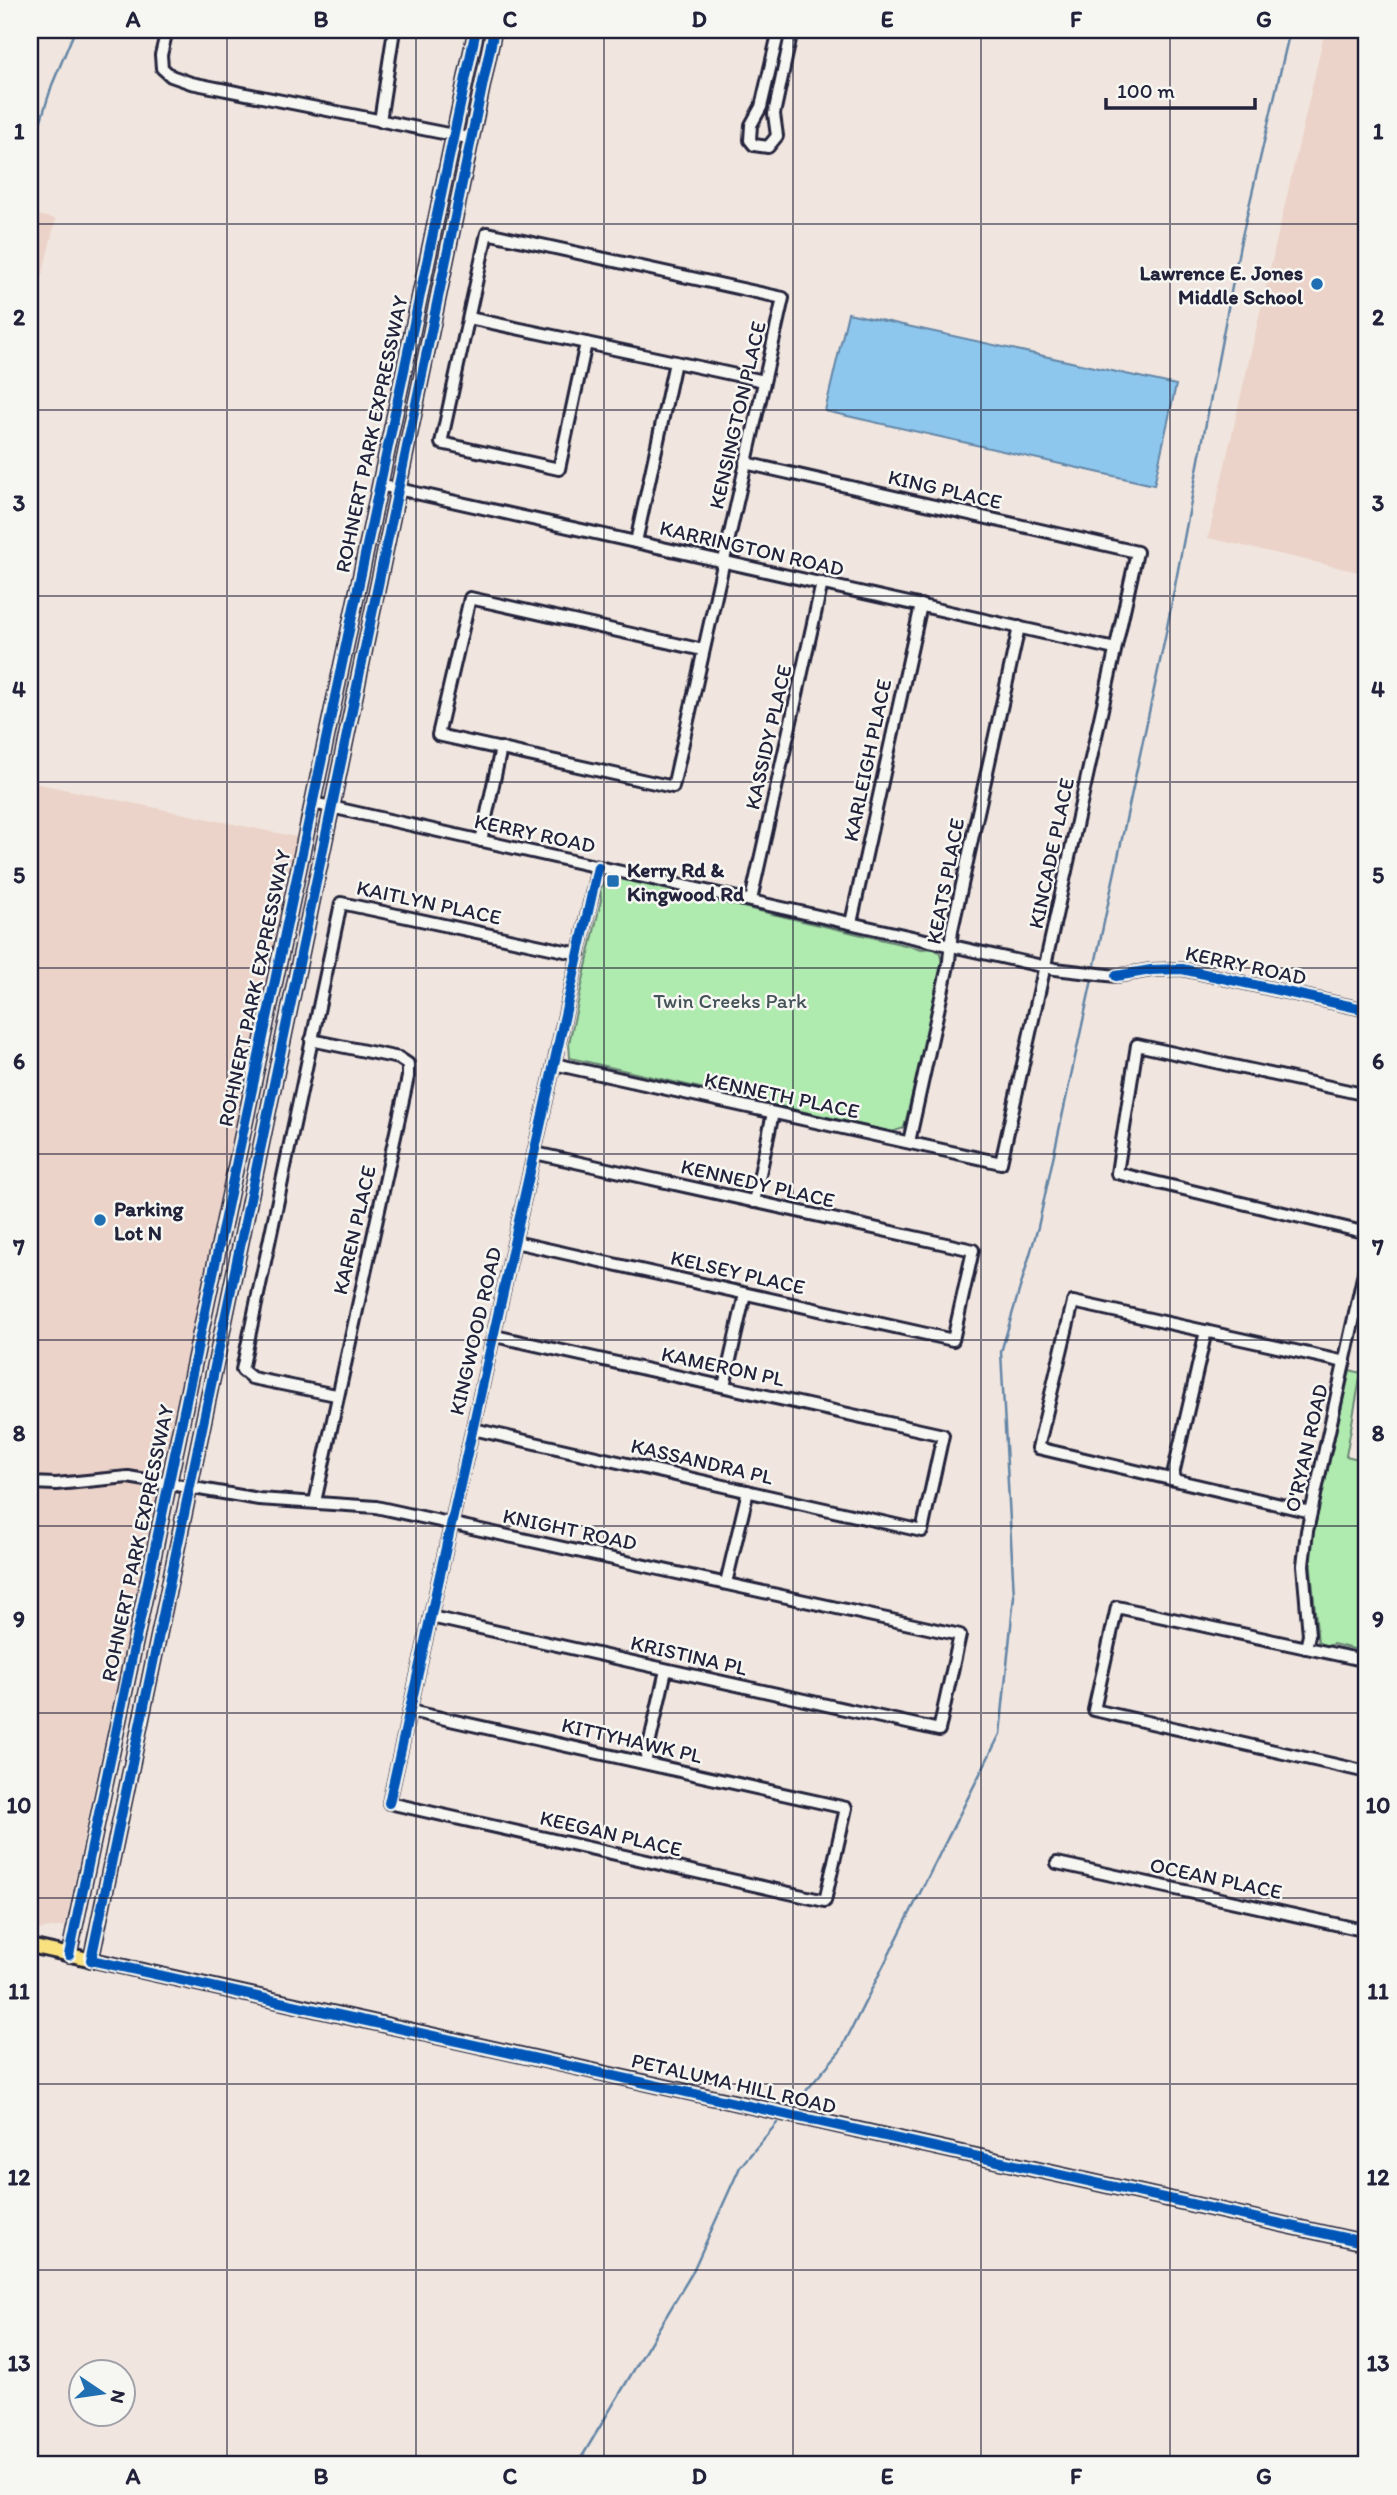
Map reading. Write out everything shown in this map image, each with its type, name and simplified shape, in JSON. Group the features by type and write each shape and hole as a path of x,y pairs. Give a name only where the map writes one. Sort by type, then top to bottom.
{"main road":[{"name":"ROHNERT PARK EXPRESSWAY","path":"69,1955 380,485 459,137 476,30"},
{"name":"ROHNERT PARK EXPRESSWAY","path":"92,1960 494,30"},
{"name":"PETALUMA HILL ROAD","path":"30,1946 1367,2244"}],"street":[{"path":"167,30 161,55 162,68 171,76 459,137"},
{"path":"380,121 394,30"},
{"path":"779,30 761,107 750,131 750,140 760,147 768,147 777,136 774,114 792,30"},
{"name":"KENSINGTON PLACE","path":"469,318 487,233 783,298 673,787 501,748"},
{"path":"586,343 559,469 442,443 469,318 764,381"},
{"path":"636,542 675,362"},
{"name":"KING PLACE","path":"745,463 1137,552"},
{"name":"KARRINGTON ROAD","path":"380,485 1115,649"},
{"name":"KINCADE PLACE","path":"1001,1163 1137,552"},
{"name":"KASSIDY PLACE","path":"751,900 822,583"},
{"path":"481,841 501,748 438,734 470,598 704,650"},
{"name":"KARLEIGH PLACE","path":"851,923 921,605"},
{"name":"KEATS PLACE","path":"909,1142 1019,627"},
{"name":"KERRY ROAD","path":"313,803 1077,974 1116,976 1151,970 1182,969 1367,1010"},
{"name":"KINGWOOD ROAD","path":"389,1803 598,867"},
{"name":"KAITLYN PLACE","path":"336,1395 252,1377 242,1370 341,903 579,954"},
{"name":"KAREN PLACE","path":"311,1040 398,1058 408,1064 408,1077 314,1502"},
{"path":"1367,1096 1137,1045 1118,1173 1367,1233"},
{"name":"KENNETH PLACE","path":"554,1064 1001,1163"},
{"path":"754,1202 773,1112"},
{"name":"KENNEDY PLACE","path":"535,1153 973,1250 953,1340"},
{"name":"KELSEY PLACE","path":"515,1242 953,1340"},
{"name":"O'RYAN ROAD","path":"1306,1648 1309,1635 1303,1565 1311,1512 1367,1259"},
{"path":"724,1385 745,1294"},
{"path":"1311,1512 1038,1448 1073,1302 1345,1362"},
{"path":"1172,1479 1206,1331"},
{"name":"KAMERON PL","path":"495,1336 943,1434 922,1531"},
{"name":"KASSANDRA PL","path":"472,1429 922,1531"},
{"name":"KNIGHT ROAD","path":"30,1483 57,1484 108,1477 170,1481 259,1499 348,1503 452,1522 960,1635 939,1730"},
{"path":"726,1583 748,1491"},
{"path":"1367,1661 1117,1607 1094,1710 1367,1772"},
{"name":"KRISTINA PL","path":"431,1617 939,1730"},
{"path":"645,1763 666,1670"},
{"name":"KITTYHAWK PL","path":"410,1710 846,1808 825,1901"},
{"name":"KEEGAN PLACE","path":"389,1803 825,1901"},
{"name":"OCEAN PLACE","path":"1057,1863 1367,1931"}],"shaded area":[{"name":"Lawrence E. Jones Middle School","path":"1325,30 1367,30 1367,574 1208,538"},
{"path":"30,213 56,219 30,325"},
{"path":"30,782 297,837 65,1926 30,1931"}],"green space":[{"name":"Twin Creeks Park","path":"619,878 922,949 933,948 940,953 943,968 904,1128 892,1132 570,1058 569,1043 601,900 600,888 609,879"},
{"path":"1350,1370 1361,1373 1346,1456 1367,1461 1367,1652 1333,1644 1326,1647 1318,1642 1310,1558"}],"water":[{"path":"848,313 1176,385 1154,485 825,411"}],"waterway":[{"path":"30,155 52,85 75,30"},
{"path":"1094,969 1165,638 1240,245 1290,30"},
{"path":"794,2105 841,2050 1000,1734 1014,1596 1001,1352 1038,1227 1093,975"},
{"path":"577,2465 692,2273 740,2167 777,2123"}],"cycle path":[{"path":"69,1955 476,30"},
{"path":"494,30 91,1960 1367,2243"},
{"path":"389,1803 598,867"},
{"path":"1116,976 1151,970 1182,969 1367,1010"}],"place":[{"name":"Lawrence E. Jones Middle School","path":"1317,284"},
{"name":"Kerry Rd & Kingwood Rd","path":"613,881"},
{"name":"Parking Lot N","path":"100,1220"}]}
